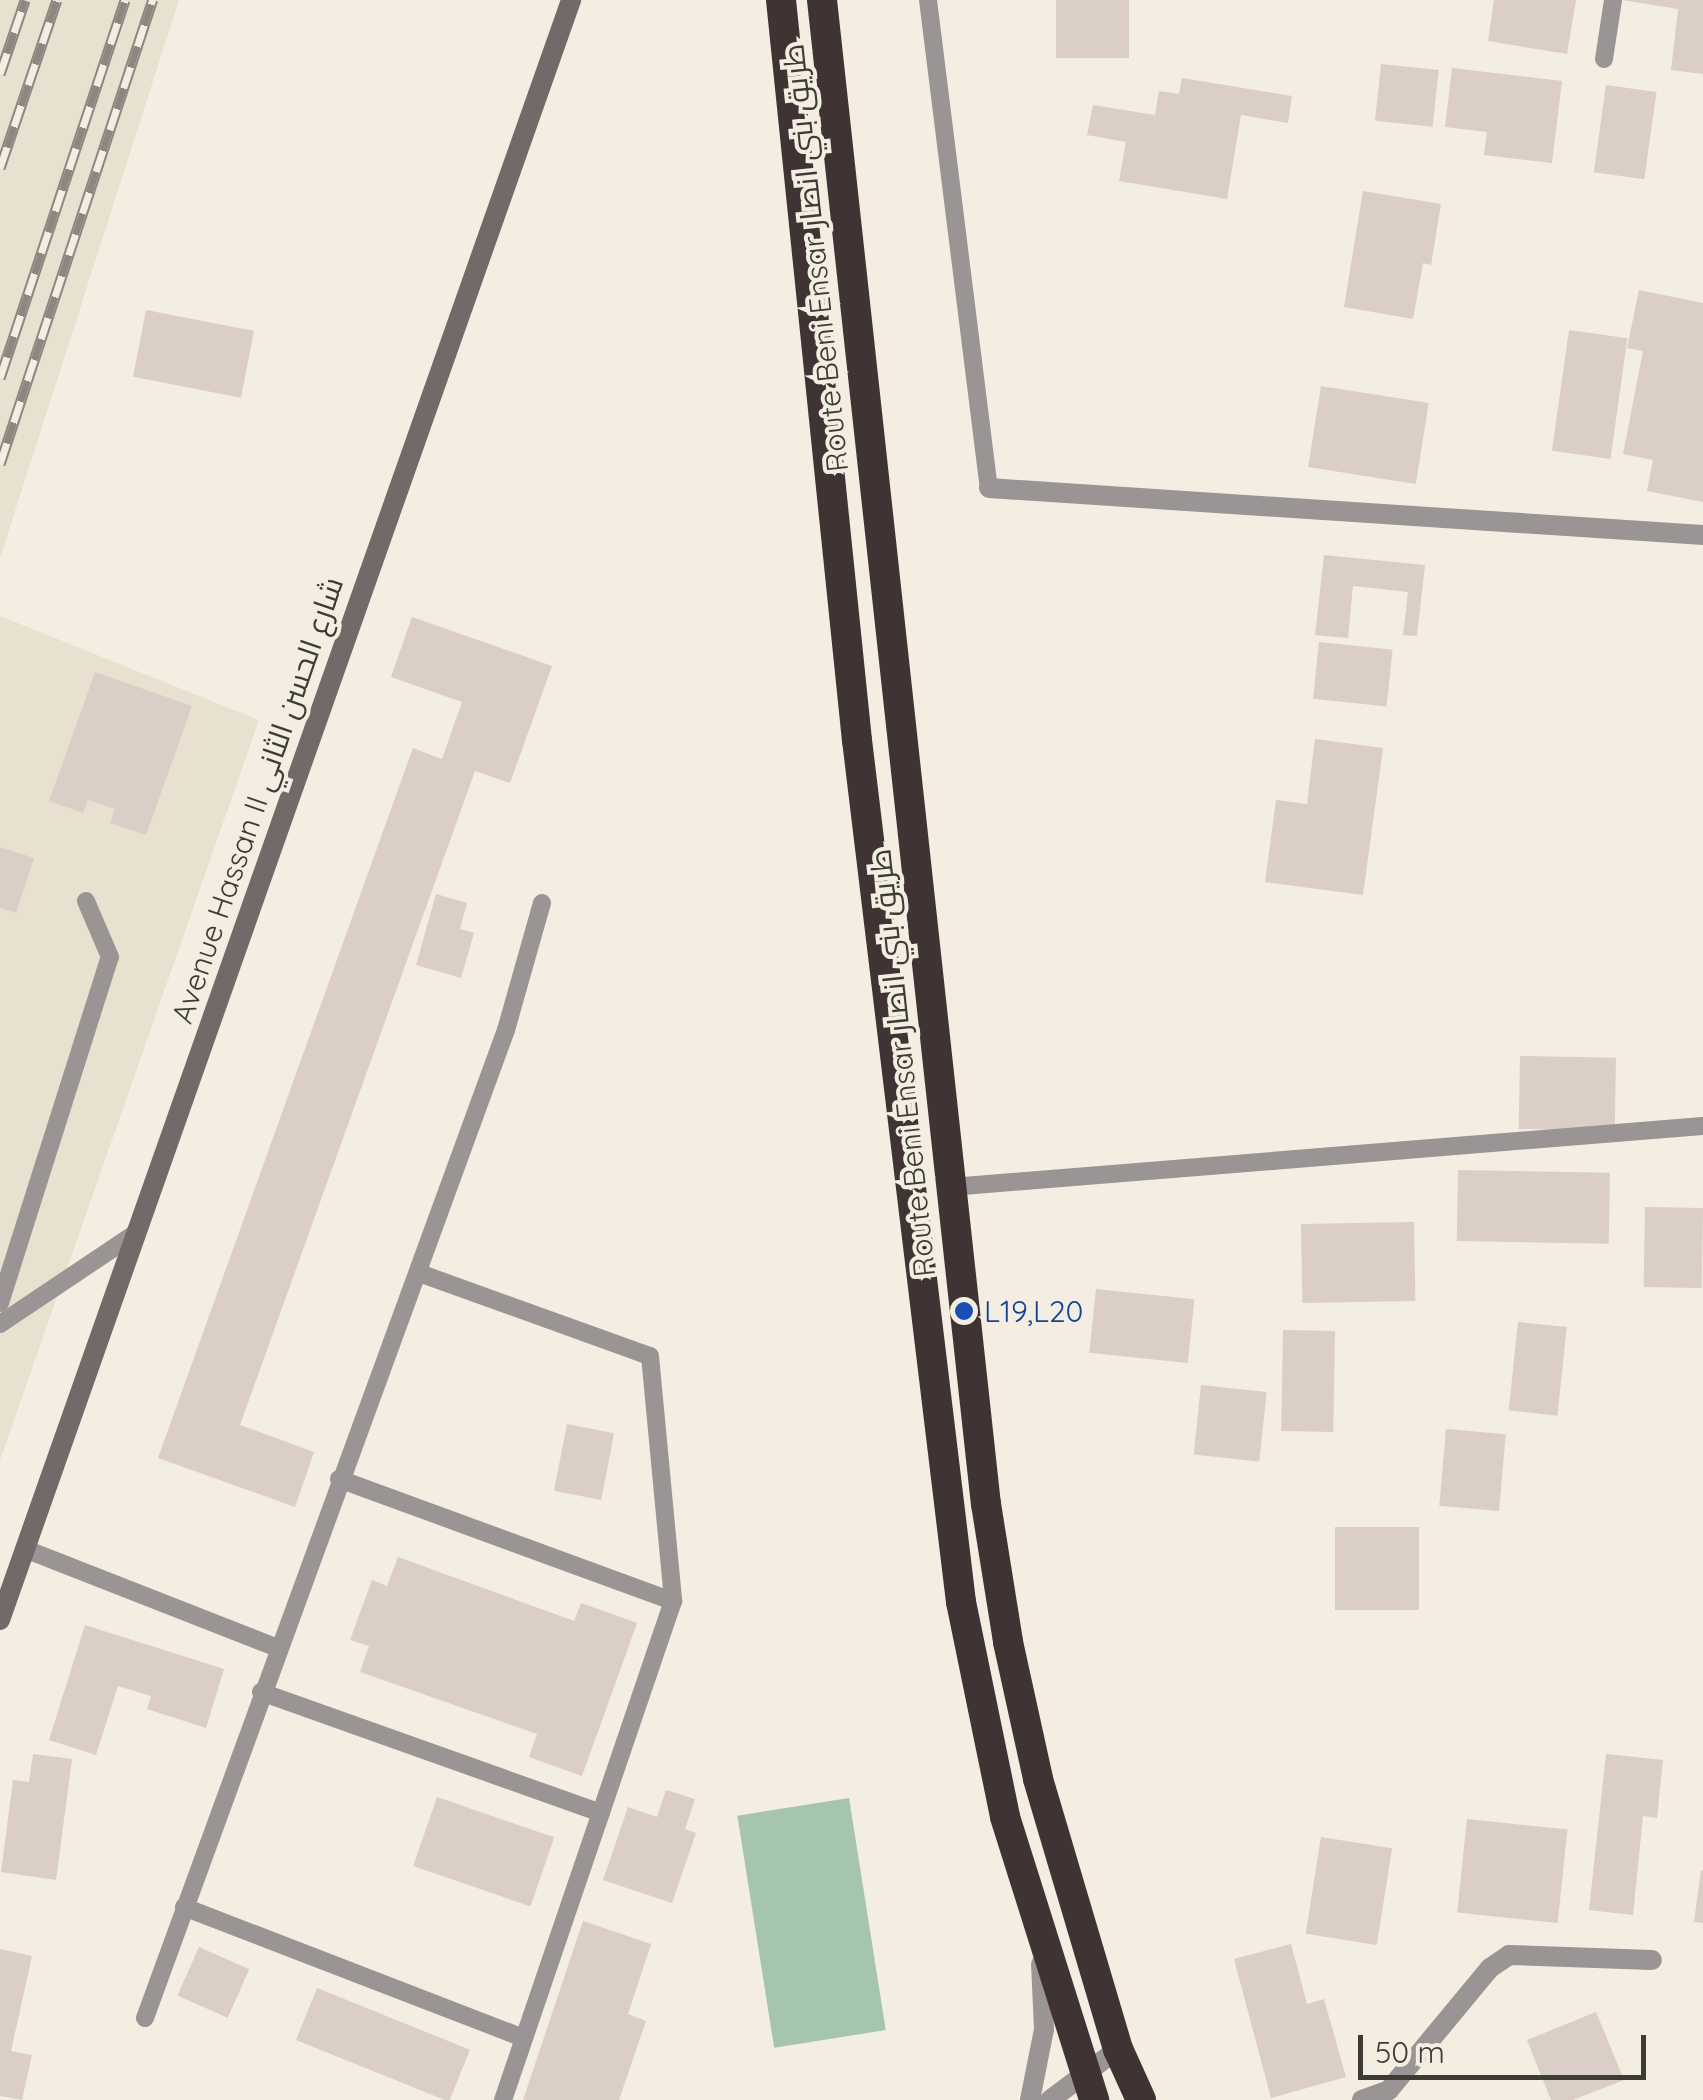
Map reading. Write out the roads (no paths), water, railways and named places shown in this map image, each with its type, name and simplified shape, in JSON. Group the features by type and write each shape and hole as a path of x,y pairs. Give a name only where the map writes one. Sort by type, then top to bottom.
{"highway":[{"name":"Route Beni Ensar طريق بني انصار","path":"781,0 857,740 962,1602 1005,1817 1089,2088"},
{"name":"Route Beni Ensar طريق بني انصار","path":"822,0 986,1504 1008,1642 1038,1779 1118,2049 1141,2100"}],"street":[{"name":"Avenue Hassan II شارع الحسن الثاني","path":"0,1620 571,0"},
{"path":"988,488 1703,534"},
{"path":"1030,2100 1045,2012 1038,1932"},
{"path":"1362,2100 1389,2090 1490,1968 1509,1955 1652,1960"},
{"path":"1050,2100 1089,2088 1118,2049"}],"lane":[{"path":"928,0 988,488"},
{"path":"1604,59 1612,0"},
{"path":"21,1308 0,1303 110,956 86,902"},
{"path":"145,2018 339,1478 506,1030 542,904"},
{"path":"951,1187 1703,1126"},
{"path":"0,1324 136,1234"},
{"path":"418,1273 650,1356 672,1601 503,2100"},
{"path":"339,1478 672,1601"},
{"path":"25,1549 277,1648"},
{"path":"261,1692 601,1813"},
{"path":"184,1907 524,2038"}],"railway":[{"path":"0,74 25,0"},
{"path":"0,168 57,0"},
{"path":"0,378 125,0"},
{"path":"0,464 153,0"}],"place":[{"name":"L19,L20","path":"964,1311"}]}
